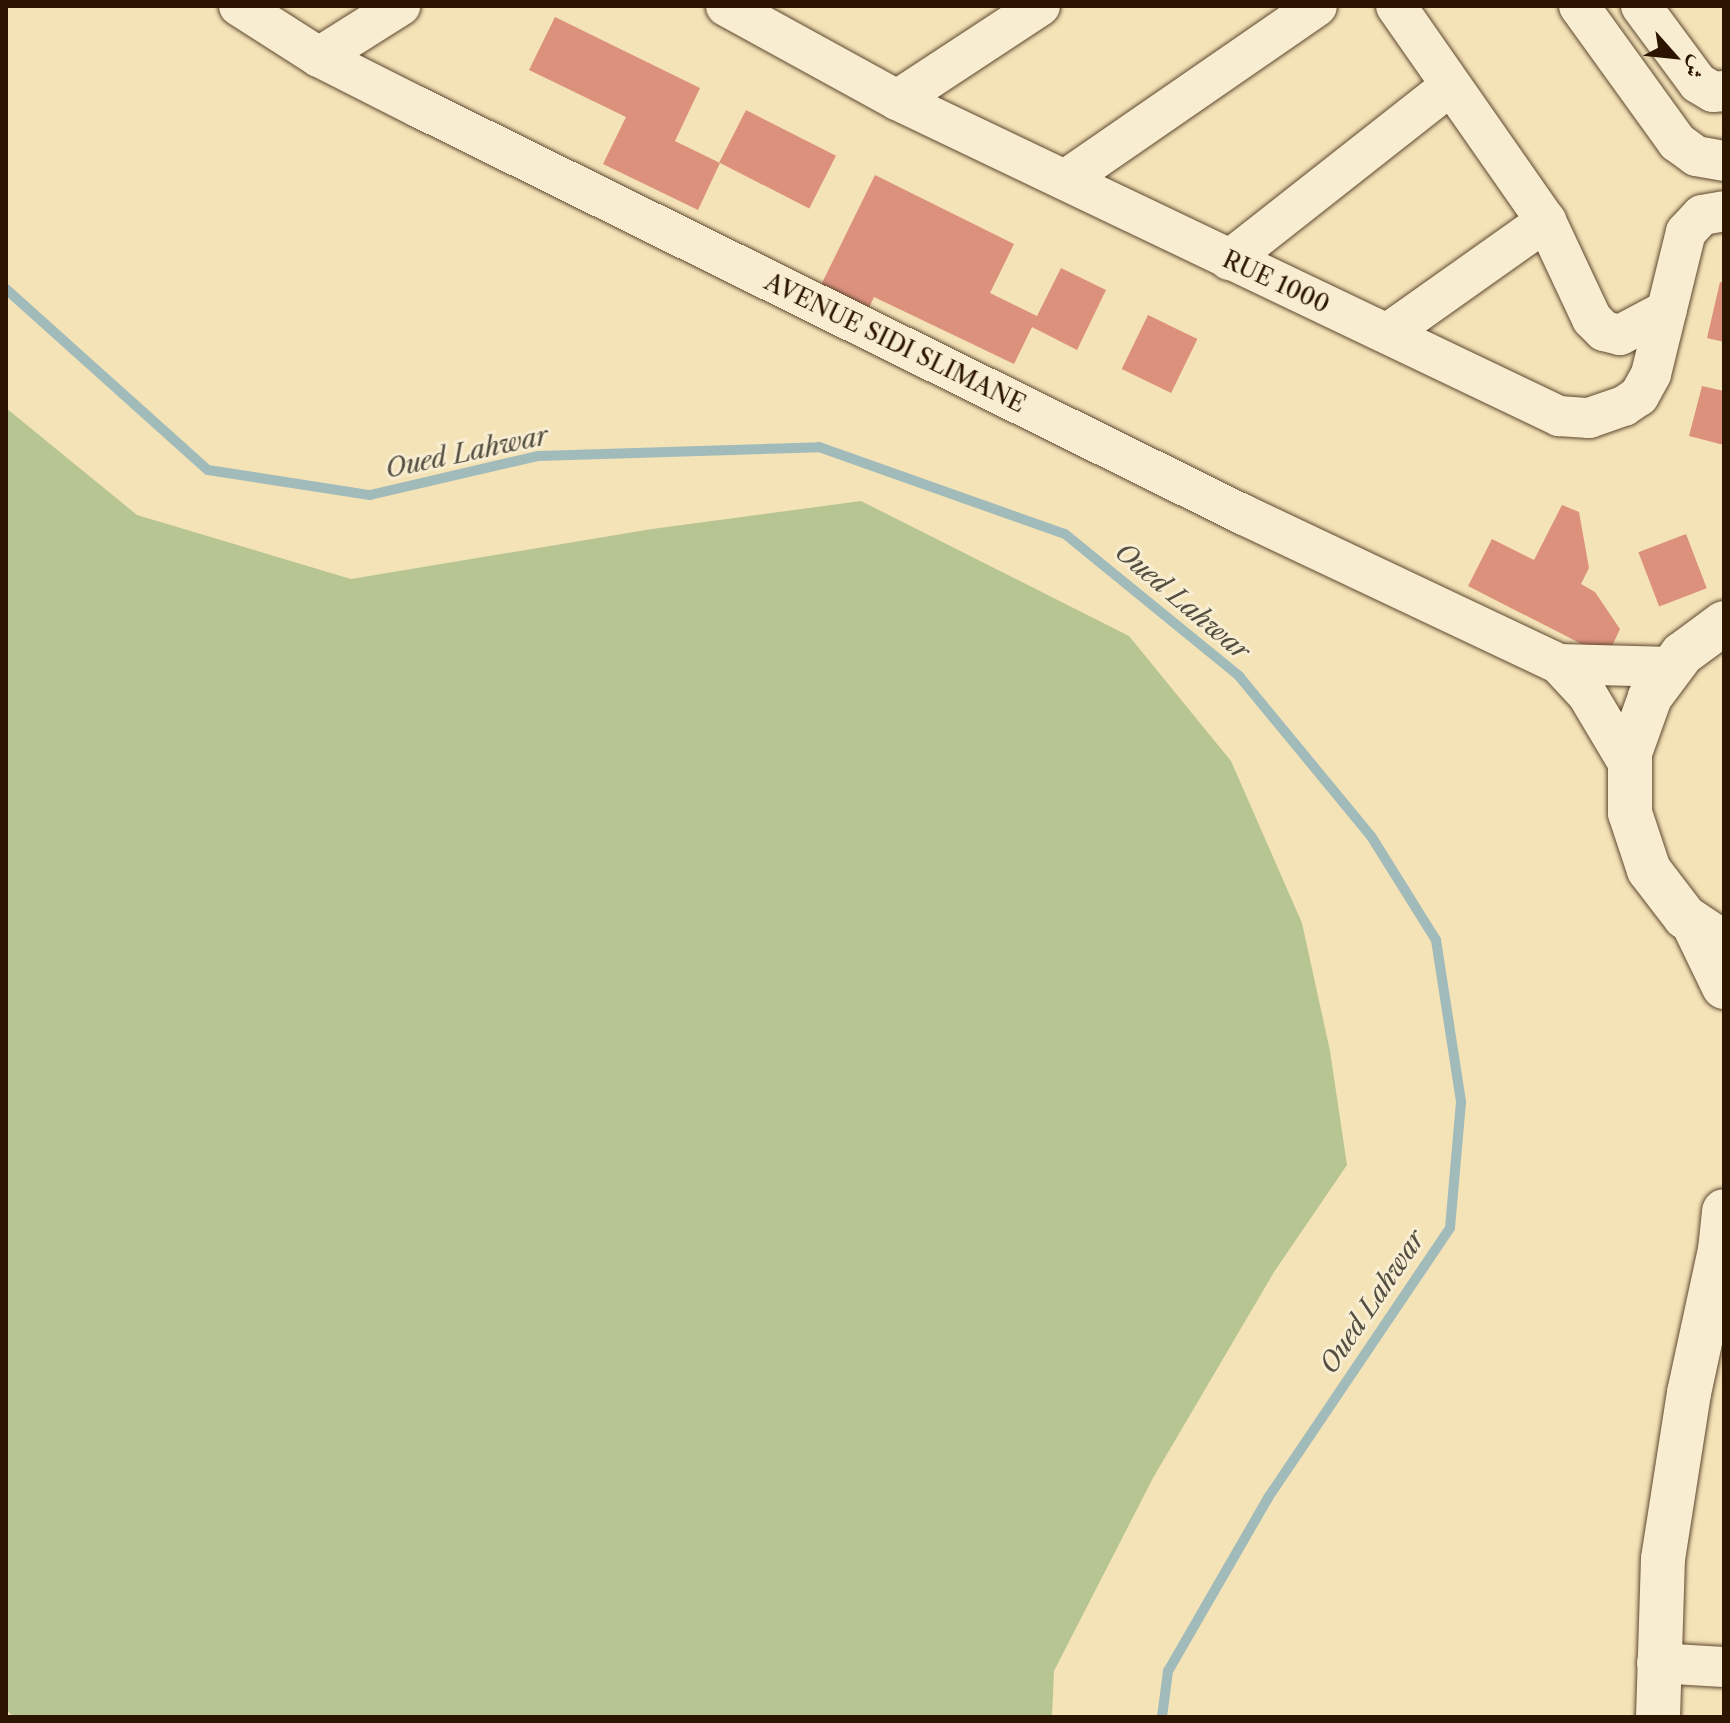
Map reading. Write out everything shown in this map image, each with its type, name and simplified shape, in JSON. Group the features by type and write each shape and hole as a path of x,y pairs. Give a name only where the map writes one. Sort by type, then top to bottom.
{"street":[{"name":"AVENUE SIDI SLIMANE","path":"239,6 319,57 1244,515 1559,664 1587,694 1630,766"},
{"path":"319,57 400,6"},
{"path":"897,100 1040,6"},
{"path":"1065,180 1317,6"},
{"path":"1396,6 1546,221 1592,319 1604,331 1620,335 1667,310"},
{"path":"1579,6 1677,142 1696,156 1724,161"},
{"path":"1641,6 1698,83 1713,92 1724,91"},
{"name":"RUE 1000","path":"747,10 897,100 1559,416 1589,418 1624,406 1639,396 1651,374 1686,232 1702,215 1724,211"},
{"path":"1229,260 1450,86"},
{"path":"1388,333 1546,221"},
{"path":"1724,623 1682,654 1650,697 1630,753 1630,813 1649,870 1709,933 1724,987"},
{"name":"AVENUE SIDI SLIMANE","path":"1559,664 1672,667"},
{"path":"1658,1717 1657,1663 1663,1559 1689,1393 1723,1237"},
{"path":"1657,1663 1724,1667"}],"green space":[{"path":"6,408 137,515 351,579 652,529 861,501 1129,636 1231,761 1302,923 1330,1051 1347,1165 1274,1272 1153,1478 1054,1671 1052,1717 14,1717 6,1710"}],"building":[{"path":"555,17 700,88 675,141 720,163 698,210 603,164 626,117 529,70"},
{"path":"746,110 836,156 809,208 719,163"},
{"path":"875,175 1014,244 990,293 1037,316 1061,268 1106,290 1077,350 1032,327 1014,364 874,297 869,308 821,285"},
{"path":"1720,282 1724,283 1724,342 1707,338"},
{"path":"1148,315 1197,339 1171,393 1122,369"},
{"path":"1702,386 1724,391 1724,445 1689,436"},
{"path":"1562,505 1579,512 1589,568 1581,584 1595,592 1620,629 1607,657 1468,586 1492,539 1534,560"},
{"path":"1686,534 1707,588 1659,606 1638,552"}],"waterway":[{"name":"Oued Lahwar","path":"6,289 208,470 370,495 538,456 819,447 1065,534 1239,676 1371,836 1436,940 1461,1102 1450,1228 1268,1498 1168,1671 1162,1717"}]}
